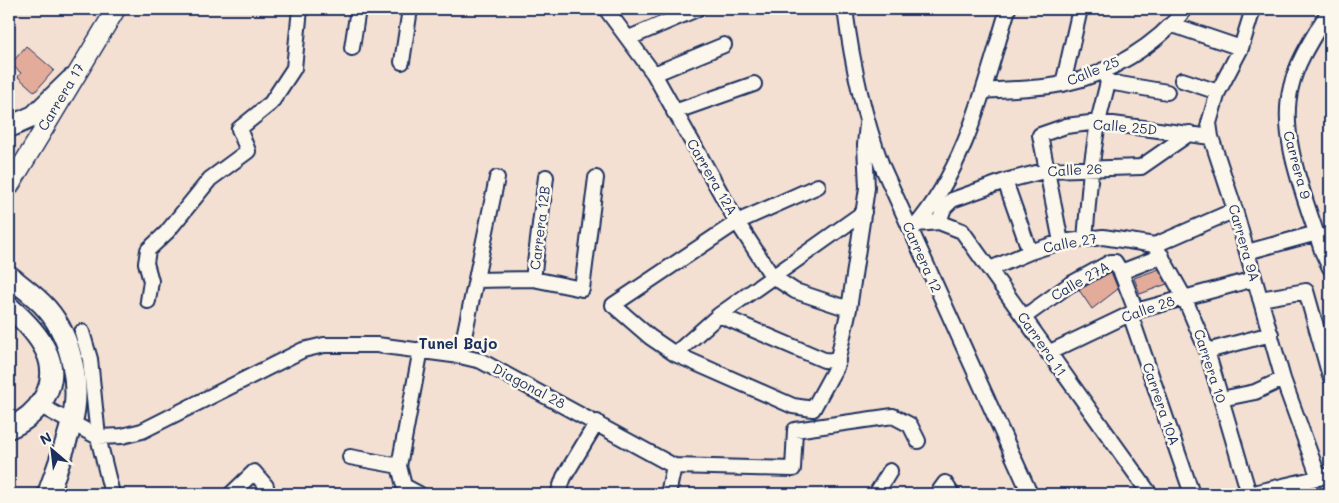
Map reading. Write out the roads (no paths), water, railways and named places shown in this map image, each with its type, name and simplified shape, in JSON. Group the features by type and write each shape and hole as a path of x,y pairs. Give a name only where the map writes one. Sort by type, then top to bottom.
{"highway":[{"path":"9,127 34,116 71,80"},
{"path":"9,276 46,308 65,340 73,364 75,391 72,423 48,494"},
{"path":"9,307 38,338 47,353 51,372 48,392 41,406 25,422 9,428"}],"main road":[{"name":"Carrera 17","path":"9,186 71,80 116,9"}],"street":[{"path":"148,301 151,281 146,263 148,250 167,232 210,179 248,151 239,129 270,103 294,68 300,9"},
{"path":"352,48 358,9"},
{"path":"402,62 410,9"},
{"name":"Carrera 12A","path":"606,9 654,74 737,222 772,276 796,291 849,309"},
{"path":"629,38 697,9"},
{"name":"Carrera 12","path":"845,9 850,46 867,124 1030,494"},
{"path":"914,228 941,190 955,164 983,91 1008,9"},
{"path":"1063,84 1080,9"},
{"name":"Calle 25","path":"983,91 1063,84 1105,76 1173,25 1185,9"},
{"name":"Carrera 9A","path":"1253,9 1241,48 1218,92 1209,122 1211,137 1235,210 1283,379 1325,477"},
{"name":"Carrera 9","path":"1330,9 1308,46 1291,87 1286,126 1317,234 1330,268"},
{"path":"1173,25 1241,48"},
{"path":"654,74 724,45"},
{"path":"1085,239 1091,168 1105,76 1167,92"},
{"path":"1182,80 1218,92"},
{"path":"674,112 754,84"},
{"name":"Calle 25D","path":"1048,170 1040,135 1066,126 1098,122 1211,137"},
{"path":"818,186 737,222 613,306 650,338 675,354 794,406 813,409 838,361 849,309 867,188 865,145 867,124"},
{"name":"Calle 26","path":"939,222 944,208 952,200 1005,181 1048,170 1140,167 1190,133"},
{"path":"1048,170 1061,242"},
{"name":"Carrera 12B","path":"533,279 546,177"},
{"path":"460,356 497,178"},
{"path":"476,280 533,279 582,289 596,178"},
{"path":"1005,181 1030,252"},
{"path":"1158,250 1235,210"},
{"path":"675,354 719,315 864,212"},
{"name":"Carrera 11","path":"914,228 939,222 962,231 1150,494"},
{"path":"1247,252 1317,234"},
{"name":"Calle 27","path":"990,269 1030,252 1061,242 1085,239 1103,237 1158,250"},
{"name":"Calle 27A","path":"1024,317 1069,285 1110,262 1115,262 1121,272 1158,250"},
{"name":"Carrera 10","path":"1158,250 1184,297 1207,351 1249,494"},
{"name":"Carrera 10A","path":"1121,272 1192,494"},
{"name":"Calle 28","path":"1048,353 1133,312 1254,278"},
{"path":"1260,299 1306,291 1330,376"},
{"path":"719,315 824,360 838,361"},
{"path":"82,332 90,359 98,437 112,494"},
{"path":"1207,351 1271,334"},
{"name":"Diagonal 28","path":"98,437 122,436 142,431 304,350 324,345 377,345 421,349 480,361 597,422 674,466 794,469 795,430 893,416 910,425 918,441"},
{"path":"419,494 404,486 399,466 421,349"},
{"path":"1221,399 1255,392 1283,379"},
{"path":"41,406 98,437"},
{"path":"558,494 564,477 597,422"},
{"path":"350,457 399,466"},
{"path":"668,494 674,466"},
{"path":"876,494 890,471"},
{"path":"231,494 254,472 266,486 265,494"},
{"path":"1249,494 1269,493 1325,477"}],"district":[{"name":"Tunel Bajo","path":"458,344"}]}
